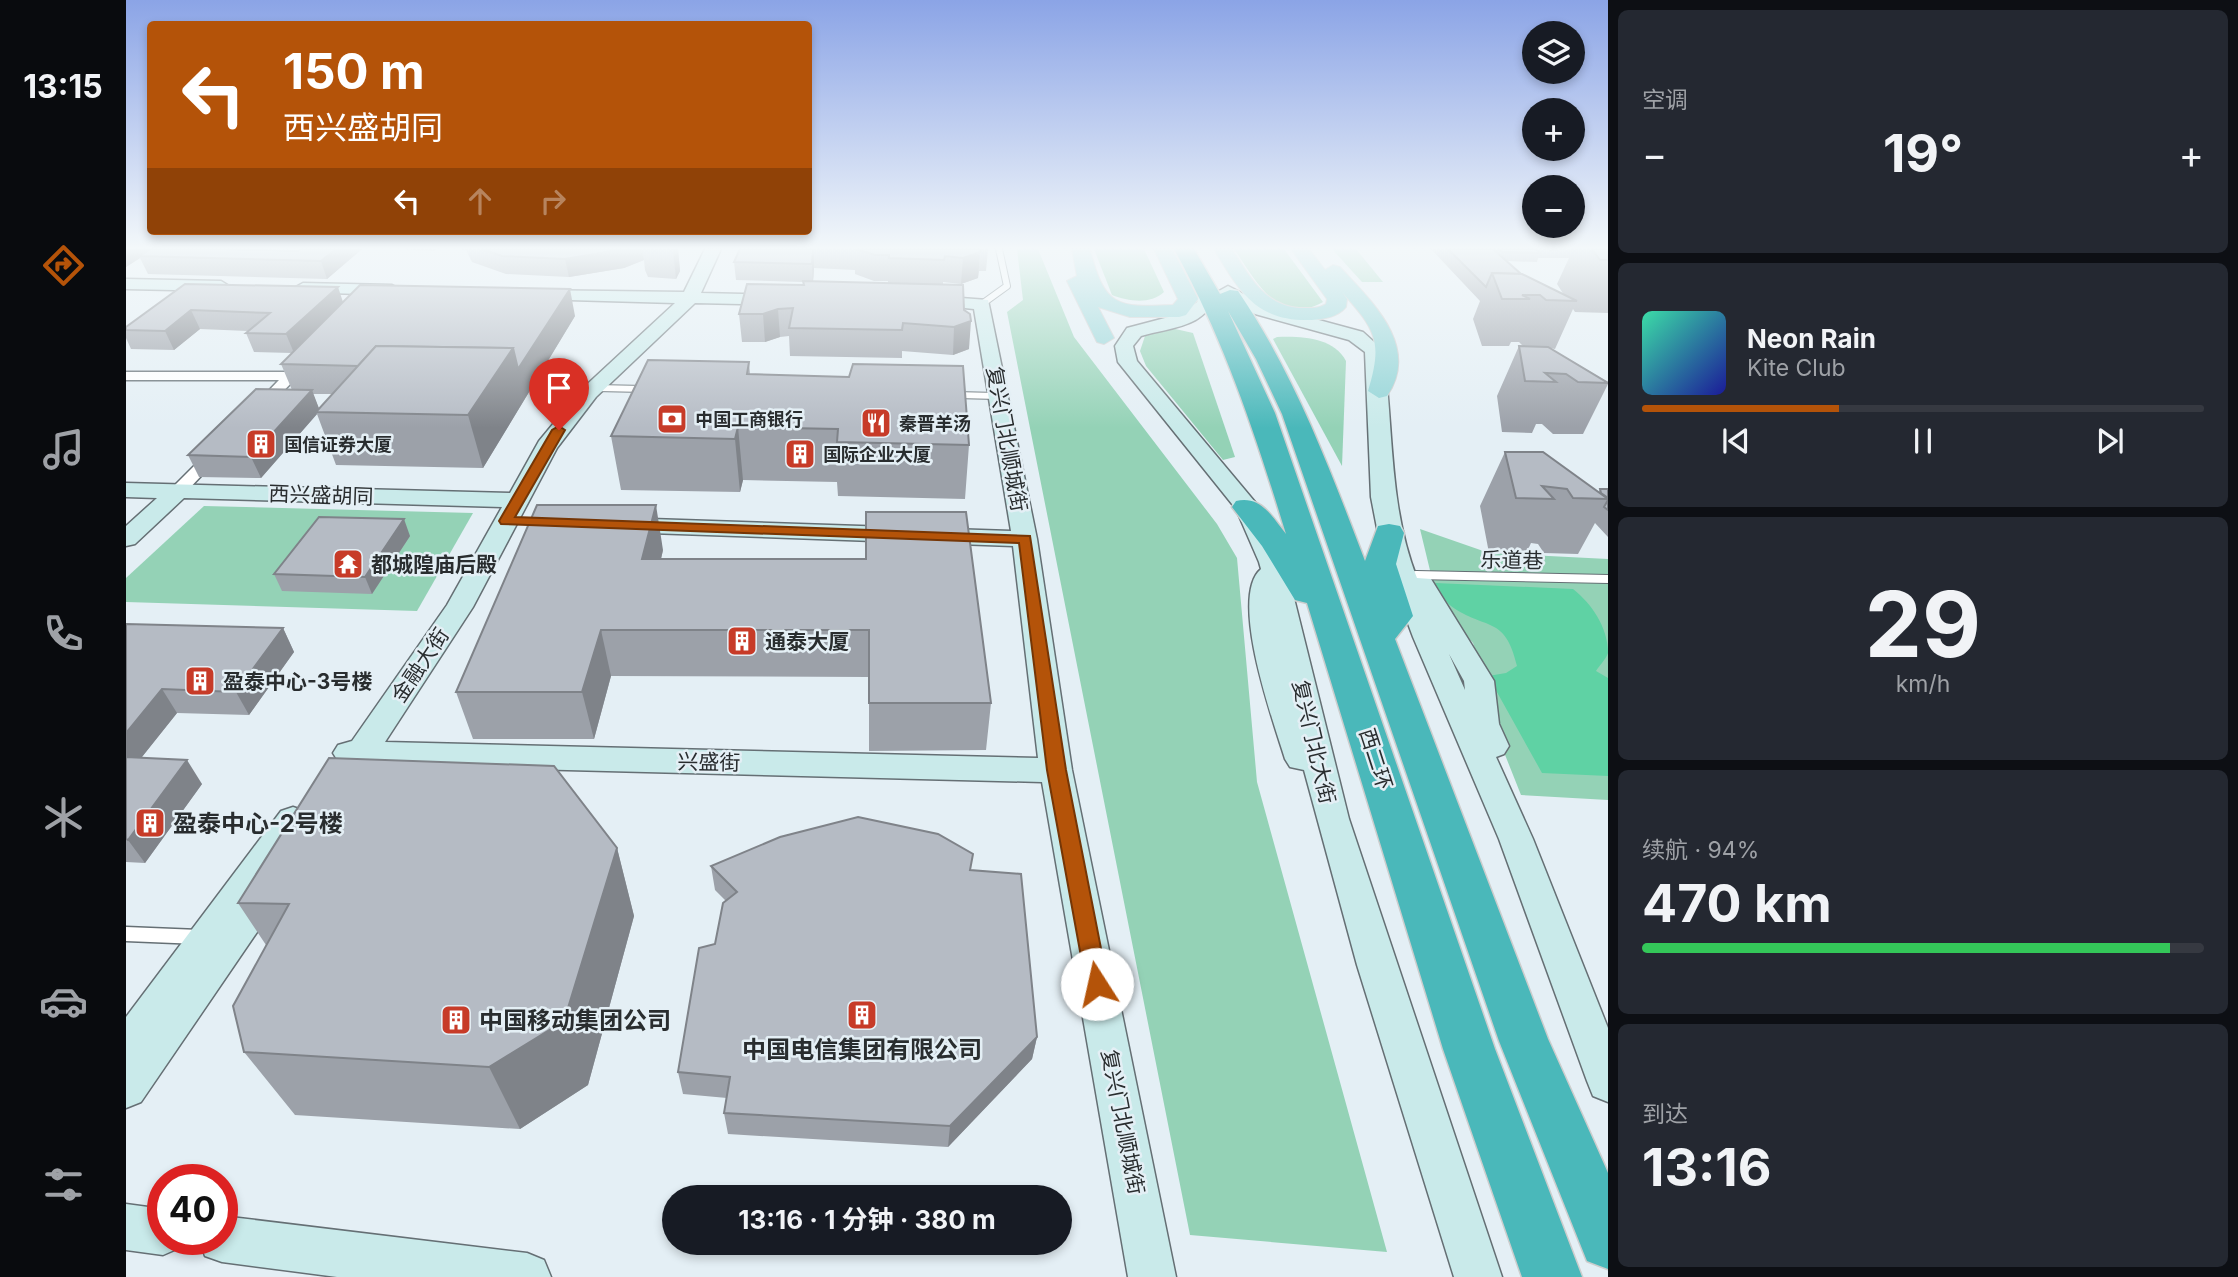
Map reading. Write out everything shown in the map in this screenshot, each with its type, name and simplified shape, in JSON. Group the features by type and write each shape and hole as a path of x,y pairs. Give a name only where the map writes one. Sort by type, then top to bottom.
{"highway":[{"name":"西二环","path":"1231,309 1268,359 1295,414 1469,1049 1552,1277"},
{"path":"1247,507 1357,639 1396,616 1380,564 1389,533"},
{"name":"西二环","path":"1357,639 1608,1240"}],"main road":[{"path":"1089,309 1104,338"},
{"path":"1125,309 1134,312 1179,311"},
{"path":"1160,324 1181,309"},
{"path":"1270,309 1291,319"},
{"path":"1275,309 1295,314 1324,313 1333,309"},
{"path":"1365,309 1382,335 1389,355 1379,391"}],"street":[{"path":"514,511 534,444 554,417 580,388 673,309"},
{"path":"126,1087 219,938 352,753 439,609 514,511 547,446 594,388 674,309"},
{"name":"复兴门北顺城街","path":"973,309 999,396 1025,539 1056,770 1152,1277"},
{"path":"1128,362 1124,346 1134,332 1199,314 1203,309"},
{"path":"1258,309 1338,330 1363,340 1374,350 1379,391 1383,497 1389,533 1402,576 1516,839 1607,1078"},
{"name":"复兴门北大街","path":"1104,338 1128,362 1247,507 1272,562 1332,819 1357,906 1478,1277"},
{"path":"126,376 291,376 253,414"},
{"path":"126,539 225,443"},
{"name":"西兴盛胡同","path":"126,490 514,511"},
{"path":"602,524 1025,539"},
{"path":"1389,533 1479,681 1484,724 1516,802 1516,839"},
{"name":"兴盛街","path":"352,753 1056,770"},
{"path":"126,1050 219,938"},
{"path":"126,1227 147,1230"},
{"path":"238,1241 527,1277"}],"lane":[{"path":"594,388 650,389"},
{"path":"946,395 999,396"},
{"name":"乐道巷","path":"1416,575 1608,579"},
{"path":"126,933 219,938"}],"green space":[{"path":"1012,309 1062,309 1074,337 1217,524 1237,558 1257,782 1387,1252 1190,1235 1007,312"},
{"path":"1171,328 1193,333 1235,457 1223,460 1146,366 1140,351 1145,336"},
{"path":"1306,338 1325,343 1340,353 1346,361 1342,466 1273,339"},
{"path":"204,506 473,513 417,611 126,602 126,578"},
{"path":"1420,529 1489,553 1608,559 1608,800 1521,795 1492,722 1490,693 1473,643 1447,615 1434,587"},
{"path":"1435,583 1573,589 1586,601 1602,625 1607,643 1608,653 1596,671 1608,678 1608,776 1542,773 1488,676 1506,673 1517,666 1506,638 1492,626 1451,606"}],"building":[{"path":"151,309 314,309 286,334 246,333 270,313 191,310 165,331 126,330 126,327"},
{"path":"336,309 557,309 518,369 513,348 376,346 358,366 281,364"},
{"path":"740,309 784,309 763,314 739,314"},
{"path":"793,309 964,309 970,314 971,321 954,327 903,323 902,330 789,328"},
{"path":"376,346 513,348 468,415 316,412"},
{"path":"1519,346 1548,347 1608,383 1578,382 1566,374 1545,373 1556,382 1525,381"},
{"path":"648,360 749,362 747,374 849,377 853,364 963,366 969,445 837,442 838,429 738,427 735,439 611,436"},
{"path":"256,389 312,390 251,457 188,455"},
{"path":"1505,452 1543,452 1608,499 1573,498 1567,489 1542,486 1554,499 1516,498"},
{"path":"1600,489 1608,489 1608,498 1601,493"},
{"path":"537,505 656,505 642,559 866,559 866,512 966,512 991,703 869,703 869,630 601,630 582,692 456,692"},
{"path":"319,517 404,519 365,577 274,574"},
{"name":"盈泰中心-3号楼","path":"126,624 283,628 236,692 162,689 126,733"},
{"path":"126,757 187,760 128,840 126,839"},
{"name":"中国移动集团公司","path":"329,758 554,766 617,848 564,1021 489,1067 244,1052 233,1006 289,904 238,903"},
{"name":"中国电信集团有限公司","path":"858,817 938,834 973,854 970,870 1021,874 1037,1037 950,1126 724,1113 730,1077 678,1072 699,948 715,944 723,903 737,892 711,866 780,837"}],"place":[{"name":"中国工商银行","path":"672,419"},
{"name":"秦晋羊汤","path":"876,423"},
{"name":"国信证券大厦","path":"261,444"},
{"name":"国际企业大厦","path":"800,454"},
{"name":"都城隍庙后殿","path":"348,564"},
{"name":"通泰大厦","path":"742,641"},
{"name":"盈泰中心-3号楼","path":"200,681"},
{"name":"盈泰中心-2号楼","path":"150,823"},
{"name":"中国电信集团有限公司","path":"862,1015"},
{"name":"中国移动集团公司","path":"456,1020"}],"route":[{"path":"559,430 547,446 506,521 1025,539 1056,770 1097,984"}]}
